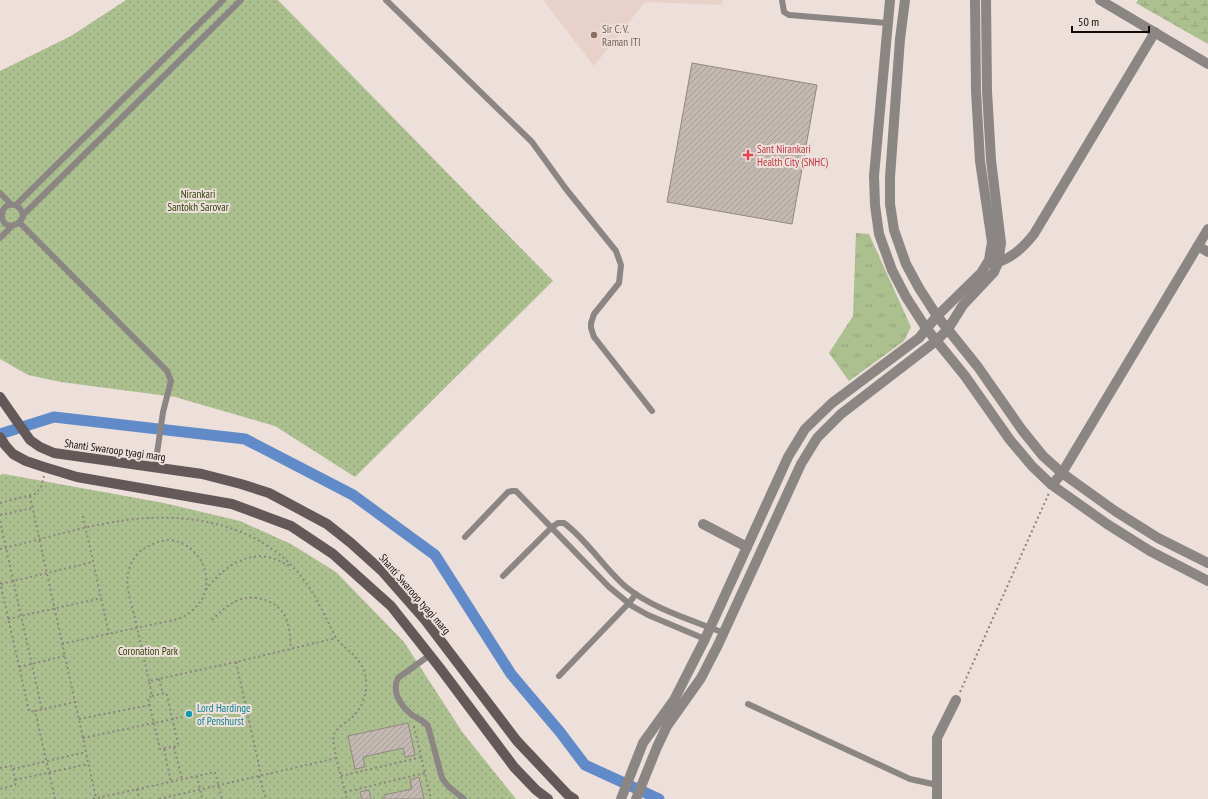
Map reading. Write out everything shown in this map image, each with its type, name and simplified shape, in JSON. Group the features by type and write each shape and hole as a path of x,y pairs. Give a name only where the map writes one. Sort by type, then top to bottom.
{"main road":[{"name":"Shanti Swaroop tyagi marg","path":"0,397 30,440 40,447 54,453 202,474 241,484 269,493 327,524 382,571 426,620 516,741 568,795 574,799"},
{"path":"2,441 13,454 26,461 46,468 77,477 232,504 291,526 333,554 391,606 430,655 514,767 536,790 548,799"}],"street":[{"path":"890,0 874,176 875,205 879,234 892,270 906,297 926,328 965,376 1010,440 1032,466 1052,485 1107,524 1150,551 1208,581"},
{"path":"905,0 896,93 890,177 890,204 894,230 906,264 937,316 978,367 1022,430 1043,456 1062,473 1115,511 1158,538 1208,563"},
{"path":"636,799 657,747 664,722 674,700 705,639 788,457 805,429 832,403 920,338 926,328 937,316 956,299 986,267 991,252 992,242 980,161 976,91 975,0"},
{"path":"621,798 643,743 664,722 702,678 801,464 817,438 841,414 948,329 963,305 994,272 998,263 1001,242 991,160 987,99 986,0"},
{"path":"1100,0 1208,64"},
{"path":"986,267 1014,255 1034,234 1155,32"},
{"path":"881,92 896,93"},
{"path":"1052,485 1062,473 1208,229"},
{"path":"1198,246 1208,252"},
{"path":"824,410 834,421"},
{"path":"703,524 757,560"},
{"path":"1181,567 1189,554"},
{"path":"705,639 718,645"},
{"path":"937,799 937,738 956,700"}],"lane":[{"path":"12,226 5,223 1,214 5,207 14,205 64,158 223,0"},
{"path":"0,238 12,226 15,226 20,222 23,215 241,0"},
{"path":"386,0 532,142 566,189 616,251 621,265 619,283 594,314 591,328 594,337 652,411"},
{"path":"782,0 784,12 789,15 887,23"},
{"path":"195,27 205,36"},
{"path":"131,91 140,99"},
{"path":"64,158 73,165"},
{"path":"0,193 14,205 21,208 23,215"},
{"path":"20,222 167,371 172,381 163,412 155,468"},
{"path":"465,537 508,492 512,491 519,494 609,587 629,603 648,615 705,639"},
{"path":"503,576 552,527 558,523 564,523 616,578 636,594 655,605 724,633"},
{"path":"559,676 636,594"},
{"path":"430,655 398,678 396,690 398,698 404,708 411,714 424,721 428,726 442,778 448,786 464,799"},
{"path":"748,704 910,779 937,785"}],"path":[{"path":"0,503 30,496 39,491 46,468"},
{"path":"956,700 1052,485"},
{"path":"30,496 89,764 95,799 215,772 222,799"},
{"path":"0,515 32,508"},
{"path":"82,516 109,634"},
{"path":"0,549 120,521 147,518 177,518 208,522 234,529 254,537 269,546 283,557 313,592 336,638 356,657 365,674 365,697 361,707 357,714 339,728 334,734 334,743 347,799"},
{"path":"0,521 42,710"},
{"path":"152,696 128,587 128,575 131,564 136,555 146,547 157,542 169,540 184,544 202,560 205,569 205,592"},
{"path":"62,644 184,617 201,601 211,583 221,573 245,559 267,557 278,560 294,569"},
{"path":"75,702 30,712 0,583 47,574 93,562"},
{"path":"8,619 101,598"},
{"path":"212,620 222,610 239,599 248,598 268,600 279,608 286,618 289,628 291,649"},
{"path":"149,681 336,638"},
{"path":"19,667 65,656"},
{"path":"236,662 266,799"},
{"path":"160,678 162,694"},
{"path":"166,693 167,695 178,746 161,750 159,748 148,697 162,694 166,693"},
{"path":"79,719 150,705"},
{"path":"35,712 47,761 54,799"},
{"path":"411,714 431,799"},
{"path":"83,738 182,717"},
{"path":"174,746 182,779"},
{"path":"164,749 171,782"},
{"path":"0,768 11,766 13,769 86,752"},
{"path":"341,776 422,757"},
{"path":"159,799 337,758"},
{"path":"15,780 89,764"},
{"path":"0,789 15,785 13,769"},
{"path":"345,792 426,773"},
{"path":"197,776 202,799"},
{"path":"137,789 139,799"}],"shaded area":[{"name":"Sir C. V. Raman ITI","path":"543,0 723,0 722,5 645,2 594,66"}],"green space":[{"name":"Nirankari Santokh Sarovar","path":"126,0 278,0 553,281 355,477 275,426 175,397 61,382 28,375 0,359 0,71 71,36"},
{"path":"1138,0 1208,0 1208,44 1136,3"},
{"path":"856,233 869,234 911,327 904,341 849,381 829,353 853,316"},
{"name":"Coronation Park","path":"4,474 164,503 240,521 291,544 336,572 404,642 463,733 516,799 0,799 0,475"}],"building":[{"path":"692,63 817,85 792,224 667,202"},
{"path":"408,723 415,755 405,757 403,748 363,757 365,767 355,769 348,736"},
{"path":"419,777 424,799 384,799 384,795 412,789 410,780"},
{"path":"369,790 371,799 362,799 360,792"}],"waterway":[{"path":"0,434 54,417 245,439 353,495 435,555 511,674 560,732 585,765 659,799"}],"place":[{"name":"Sir C. V. Raman ITI","path":"594,35"},
{"name":"Sant Nirankari Health City (SNHC)","path":"748,155"},
{"name":"Lord Hardinge of Penshurst","path":"189,714"}]}
